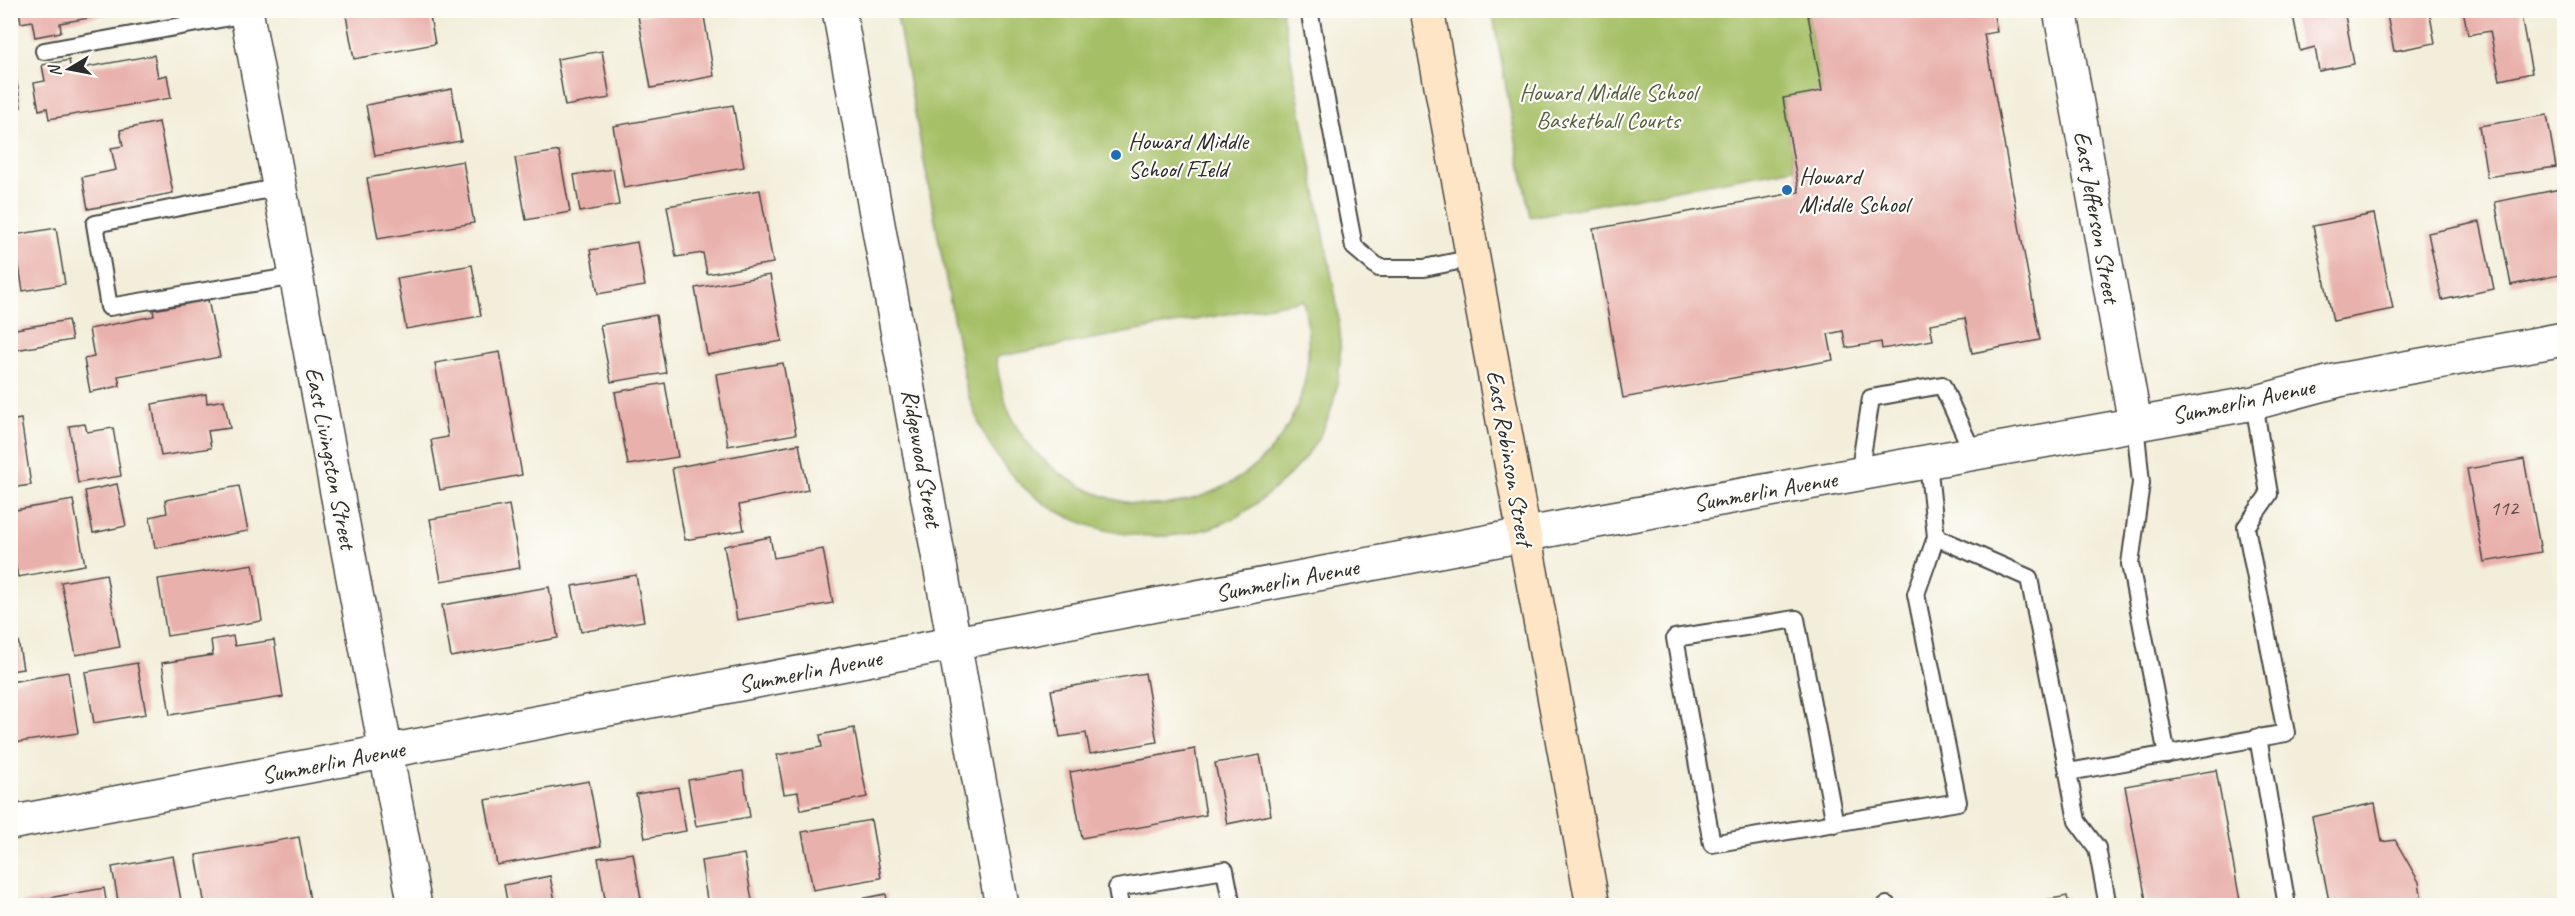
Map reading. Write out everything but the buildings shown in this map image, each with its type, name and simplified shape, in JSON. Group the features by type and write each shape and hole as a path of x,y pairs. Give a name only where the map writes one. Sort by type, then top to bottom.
{"main road":[{"name":"East Robinson Street","path":"1427,10 1593,906"}],"street":[{"name":"Ridgewood Street","path":"839,10 1002,906"},
{"name":"East Jefferson Street","path":"2060,10 2135,423"},
{"name":"East Livingston Street","path":"246,12 414,906"},
{"name":"Summerlin Avenue","path":"10,823 1524,535 2254,403 2339,380 2565,339"}],"lane":[{"path":"1309,10 1354,247 1379,268 1425,268 1473,258"},
{"path":"44,51 246,12"},
{"path":"280,187 95,224 109,307 296,276"},
{"path":"1859,475 1871,398 1941,385 1973,453"},
{"path":"2068,772 2286,733 2246,527 2269,494 2254,403"},
{"path":"2135,423 2141,483 2130,564 2167,755"},
{"path":"1835,824 1796,619 1675,639 1712,844 1835,824 1958,802 1916,594 1936,537 1928,462"},
{"path":"1936,537 2029,578 2077,821 2097,848 2108,906"},
{"path":"2258,737 2288,906"},
{"path":"1120,906 1117,888 1225,870 1232,906"}],"green space":[{"name":"Howard Middle School Basketball Courts","path":"1621,10 1621,12 1807,11 1822,91 1783,99 1795,168 1530,217 1492,11"},
{"name":"Howard Middle School FIeld","path":"896,11 1282,11 1336,299 1340,340 1340,367 1336,394 1328,419 1310,452 1285,480 1251,508 1234,518 1208,529 1180,535 1150,536 1121,533 1092,526 1065,515 1040,500 1018,482 1000,461 986,438 966,387","holes":["1303,300 1308,335 1307,368 1300,399 1287,428 1268,453 1244,474 1215,491 1181,502 1158,505 1135,504 1090,491 1050,465 1033,449 1014,423 1003,395 996,357"]}],"place":[{"name":"Howard Middle School FIeld","path":"1116,155"},
{"name":"Howard Middle School","path":"1787,190"}]}
